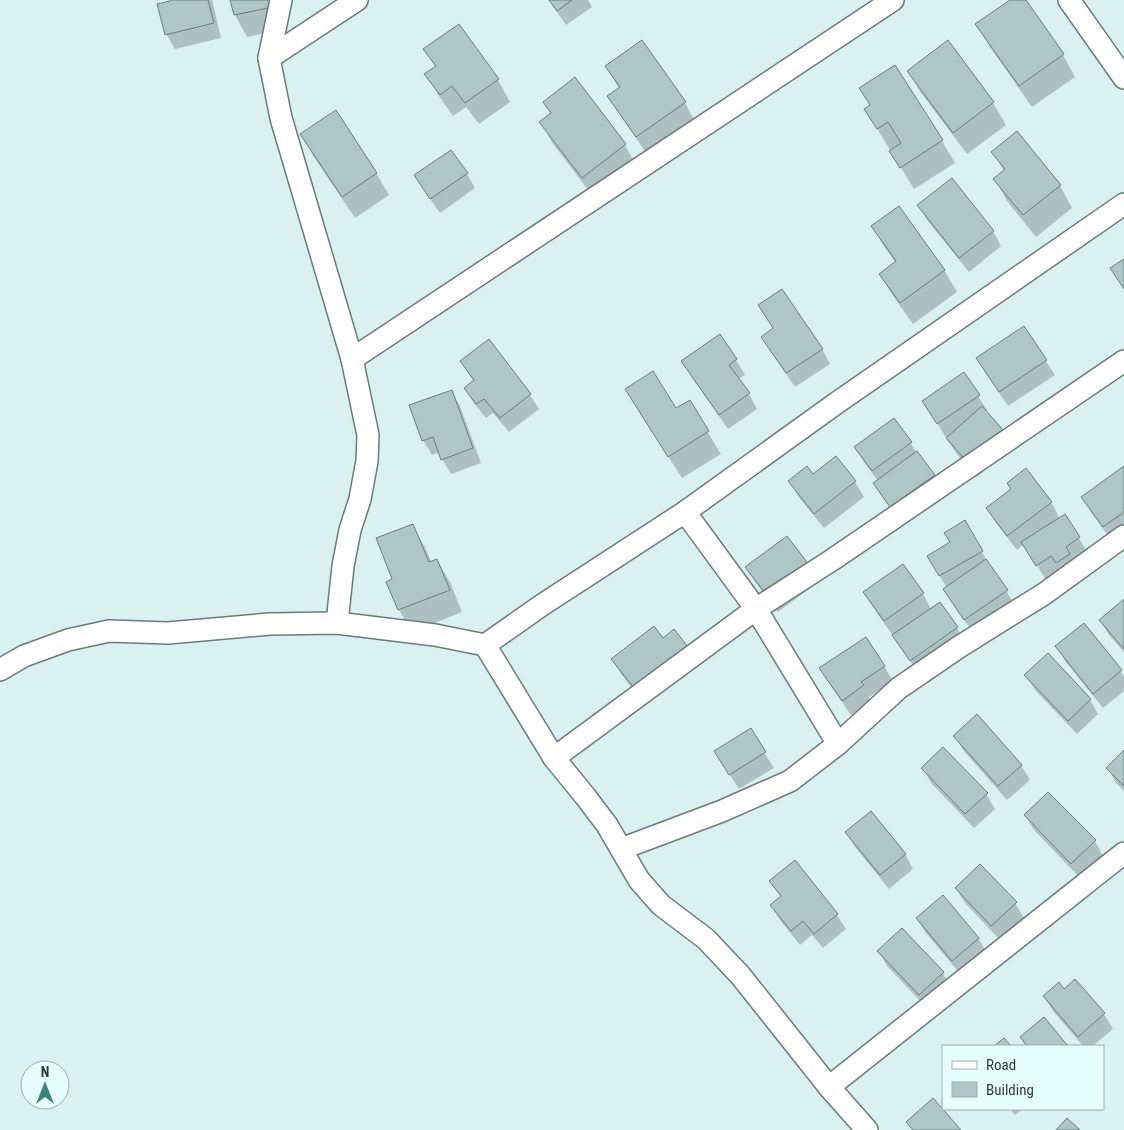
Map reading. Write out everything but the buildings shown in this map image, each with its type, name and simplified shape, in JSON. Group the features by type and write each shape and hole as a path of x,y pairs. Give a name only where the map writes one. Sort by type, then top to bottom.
{"street":[{"path":"281,0 269,58 281,118 352,359 368,435 367,461 360,499 350,530 343,566 337,623"},
{"path":"269,58 357,0"},
{"path":"352,359 893,0"},
{"path":"1069,0 1124,78"},
{"path":"485,645 542,605 685,512 846,397 1124,204"},
{"path":"554,758 756,609 832,560 1124,361"},
{"path":"685,512 756,609 838,744"},
{"path":"621,850 722,811 790,781 838,744 899,688 958,647 1044,594 1124,536"},
{"path":"0,670 24,656 68,640 109,631 168,633 270,624 337,623 435,634 485,645 554,758 607,826 639,880 660,905 706,939 740,975 829,1087 867,1130"},
{"path":"829,1087 1124,853"}]}
